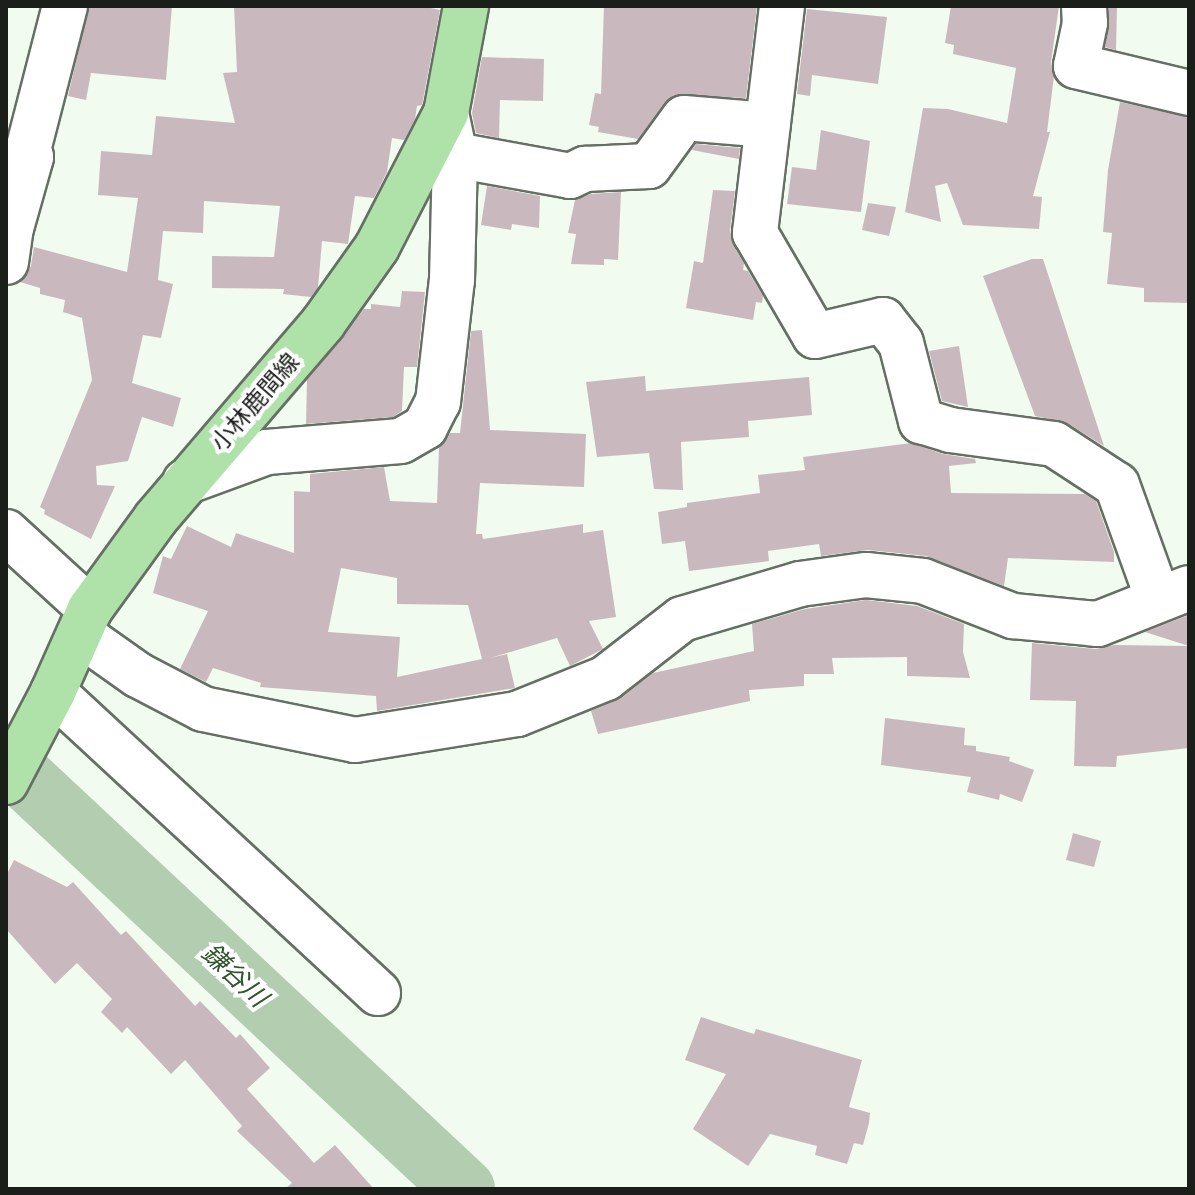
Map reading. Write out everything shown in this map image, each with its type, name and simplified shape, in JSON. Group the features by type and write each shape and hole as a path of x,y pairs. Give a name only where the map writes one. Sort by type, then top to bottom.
{"main road":[{"name":"小林鹿間線","path":"6,782 50,699 85,622 185,482 323,323 377,247 446,113 465,6"}],"street":[{"path":"6,262 11,228 31,157 17,145 65,6"},
{"path":"6,532 85,622 138,675 203,709 355,740 517,714 606,678 682,619 800,584 866,575 923,581 1013,616 1098,624 1173,593 1117,485 1054,444 950,430 921,421 901,343 883,320 815,336 755,233 782,6"},
{"path":"1084,6 1085,23 1076,66 1189,93"},
{"path":"185,482 267,452 401,441 425,427 438,402 452,280 455,155 446,113"},
{"path":"455,155 570,176 585,169 649,166 684,118 768,125"},
{"path":"50,699 378,993"}],"building":[{"path":"89,6 172,6 166,80 91,73 86,100 68,96"},
{"path":"234,6 422,6 440,10 422,105 417,106 415,119 404,140 392,138 387,172 374,198 355,196 348,244 322,241 318,288 311,297 283,294 284,289 212,288 212,256 274,257 280,206 204,201 203,233 163,231 158,280 173,284 161,338 143,335 132,383 181,398 173,427 142,417 128,461 96,466 97,485 115,486 91,539 44,514 45,510 40,507 92,380 82,318 63,312 65,300 40,294 40,288 20,282 31,266 34,247 127,272 138,198 98,195 101,151 152,155 156,116 235,123 223,73 237,72"},
{"path":"604,6 757,6 746,98 674,95 664,103 638,139 598,132 599,127 589,125 595,93 601,94"},
{"path":"951,6 1059,6 1051,62 1054,76 1047,132 1050,132 1033,196 1042,197 1039,229 963,225 947,183 935,186 941,222 905,212 923,108 948,109 1007,123 1016,68 953,54 954,45 945,43"},
{"path":"1109,6 1117,6 1116,50 1105,47"},
{"path":"807,9 887,17 878,84 812,75 810,96 797,94"},
{"path":"482,57 544,59 543,101 500,100 499,138 476,133 472,113"},
{"path":"1120,102 1189,117 1189,303 1144,302 1144,288 1107,284 1112,233 1103,232 1108,170"},
{"path":"821,130 870,141 861,212 787,204 792,167 816,170"},
{"path":"696,144 740,148 739,159 692,150"},
{"path":"487,186 540,196 539,228 512,224 511,230 481,225"},
{"path":"713,190 735,191 730,230 733,245 744,263 743,270 748,271 763,296 762,303 756,302 753,320 686,308 694,261 703,263"},
{"path":"621,192 618,260 604,259 604,265 571,264 576,234 568,233 575,200 591,194"},
{"path":"868,203 896,207 889,236 862,230"},
{"path":"1032,259 1043,259 1104,446 1067,423 1035,416 983,276"},
{"path":"402,291 425,292 417,367 404,367 402,411 393,417 306,424 307,380 364,309 371,309 371,304 400,307"},
{"path":"482,330 490,430 586,434 584,487 480,483 476,534 482,534 483,539 583,524 583,533 603,530 616,617 589,621 603,649 570,666 557,638 490,658 507,654 515,688 377,711 376,696 260,687 261,683 213,668 206,682 180,669 208,611 153,593 163,556 171,559 187,526 231,547 236,533 294,553 294,491 310,492 310,474 384,467 390,501 437,503 439,447 450,433 460,433 471,331","holes":["341,568 397,578 397,604 468,605 482,659 397,677 400,637 328,632"]},
{"path":"959,346 968,407 942,401 929,351"},
{"path":"645,376 646,391 809,377 812,415 748,421 749,437 681,442 683,490 654,489 649,453 597,457 586,382"},
{"path":"911,443 943,454 975,459 976,463 949,466 951,493 1085,494 1096,501 1114,552 1114,562 1008,558 1004,586 926,556 868,550 821,556 819,544 768,551 769,561 689,571 685,541 662,544 658,512 687,507 687,503 760,493 758,475 805,470 803,457"},
{"path":"866,600 917,606 964,624 963,652 970,678 907,676 907,657 832,658 834,674 804,674 804,686 749,690 750,701 598,734 591,711 621,698 653,673 754,651 752,624 805,609"},
{"path":"1189,615 1189,646 1145,632"},
{"path":"1032,643 1096,649 1114,645 1189,646 1189,748 1117,756 1116,767 1074,766 1076,701 1030,700"},
{"path":"885,718 965,728 964,745 976,746 976,751 1010,757 1009,761 1034,770 1022,802 1000,794 999,800 967,792 971,777 881,765"},
{"path":"1073,833 1101,841 1094,867 1066,860"},
{"path":"14,860 67,887 73,882 121,935 126,931 195,1006 200,1001 236,1038 240,1034 270,1068 247,1089 314,1163 335,1145 374,1189 285,1189 292,1183 237,1131 242,1126 185,1060 171,1074 127,1027 122,1033 101,1012 112,999 77,963 55,984 6,929 6,876"},
{"path":"701,1017 754,1034 756,1029 862,1060 849,1107 870,1113 869,1123 863,1145 854,1143 847,1164 815,1155 817,1146 770,1134 748,1166 693,1129 726,1074 685,1060"}],"waterway":[{"name":"鎌谷川","path":"6,761 464,1189"}]}
